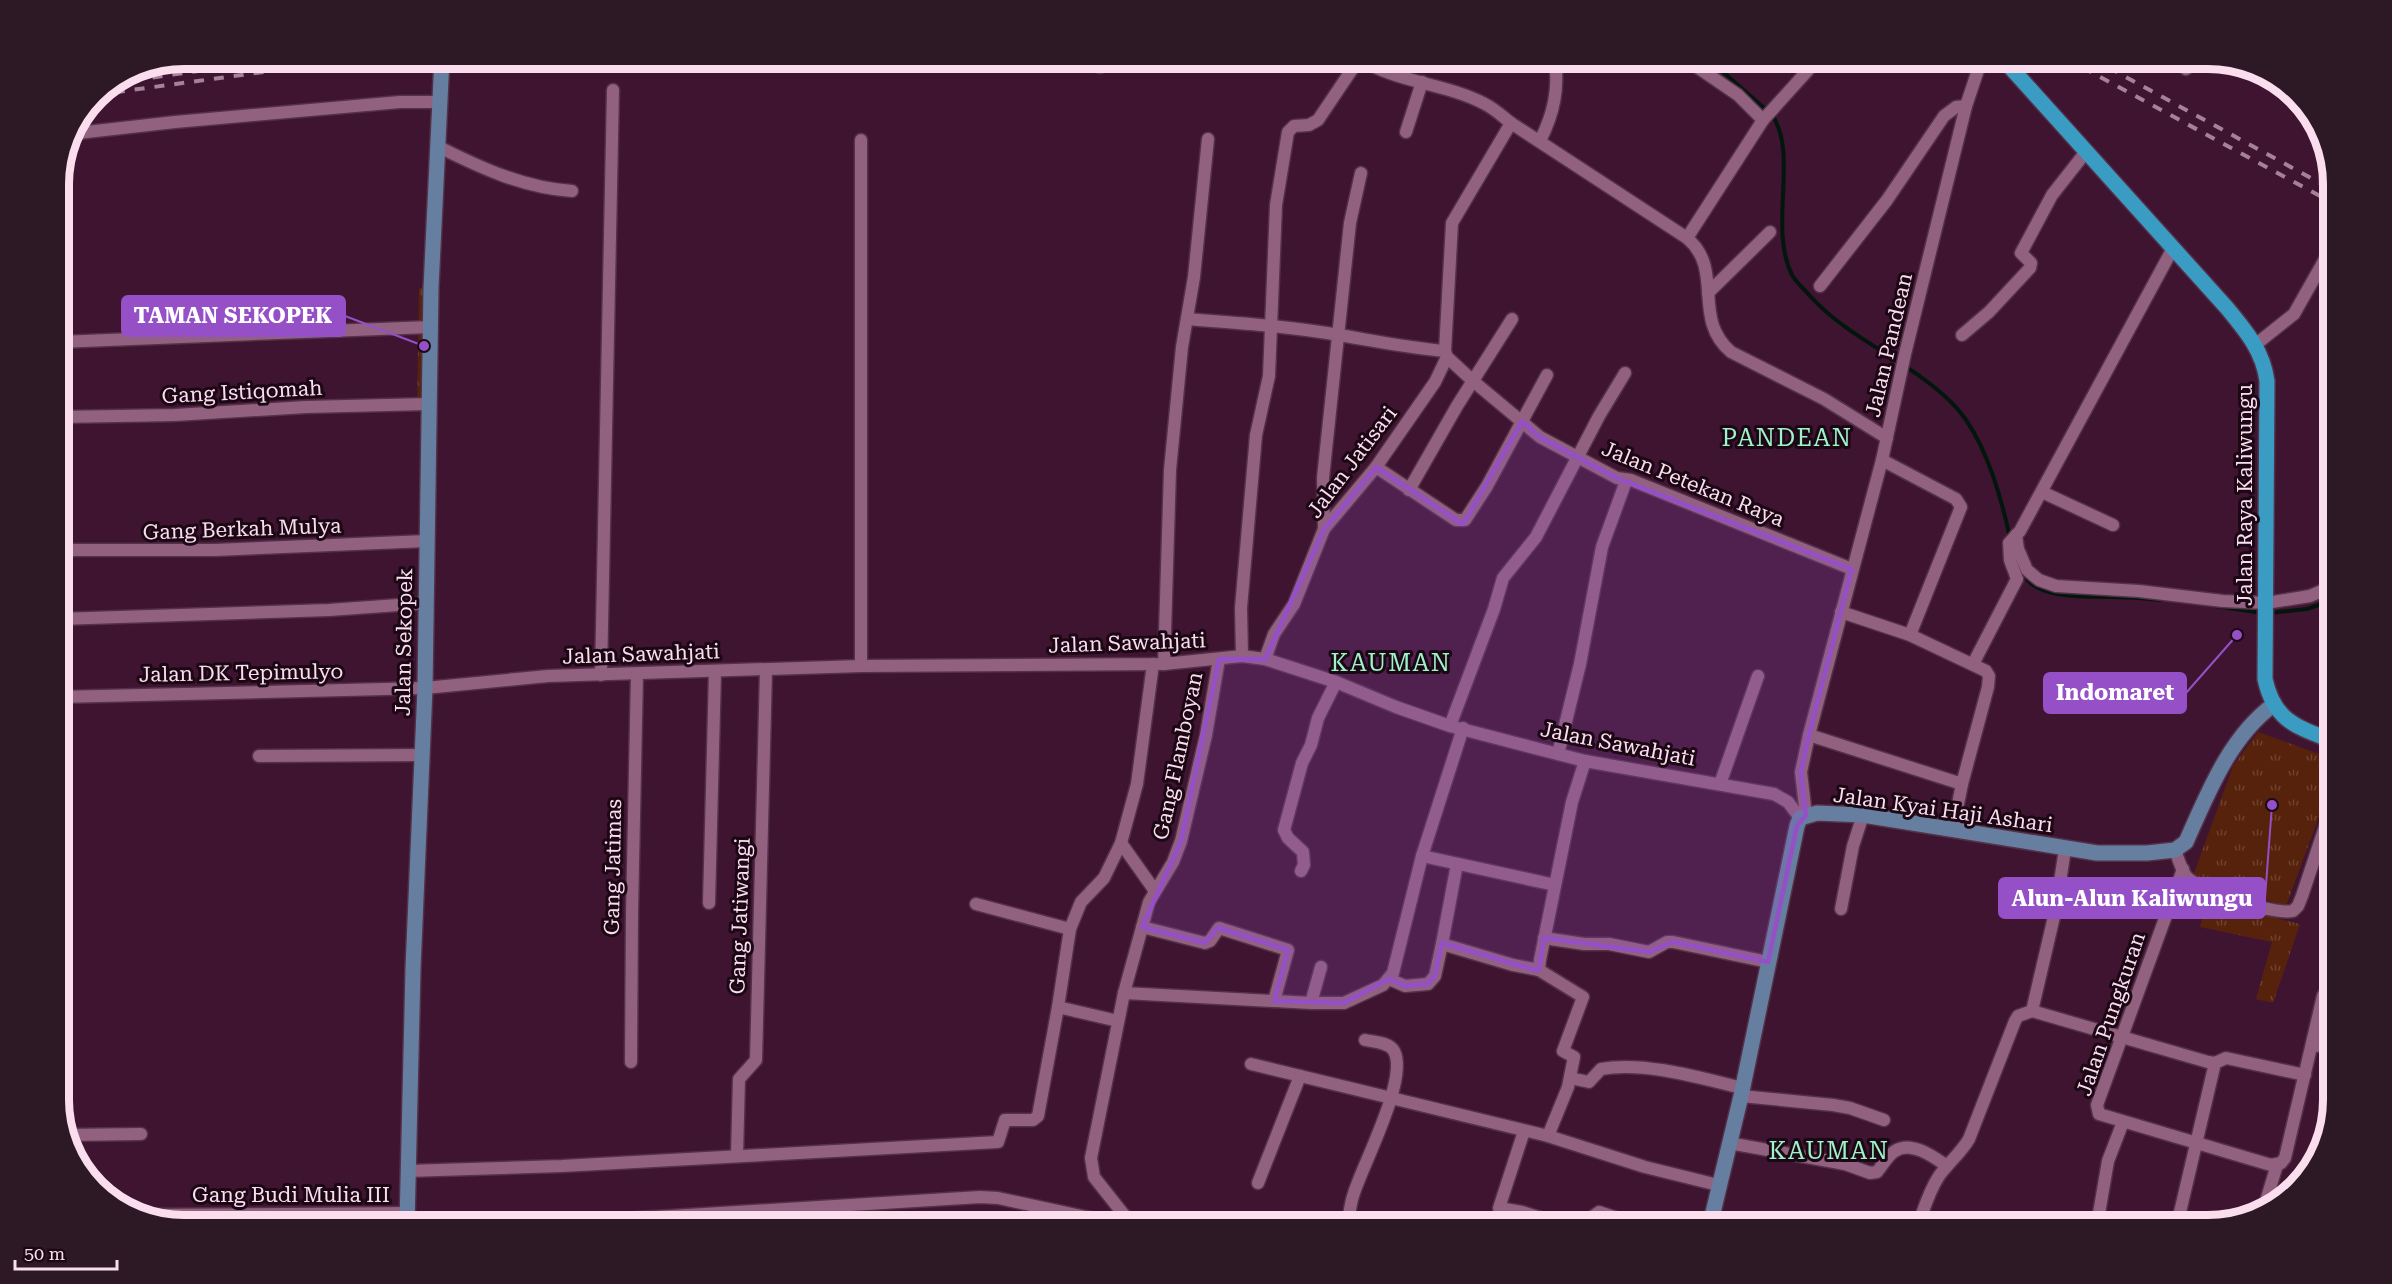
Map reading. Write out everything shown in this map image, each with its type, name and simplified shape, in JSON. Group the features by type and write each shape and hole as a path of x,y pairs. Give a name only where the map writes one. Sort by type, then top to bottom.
{"main road":[{"name":"Jalan Raya Kaliwungu","path":"2011,69 2172,250 2227,308 2255,345 2265,368 2267,381 2265,679 2273,705"},
{"path":"2273,705 2290,723 2323,737"}],"street":[{"name":"Jalan Sekopek","path":"408,1215 407,1171 425,688 426,603 422,541 442,69"},
{"path":"1242,656 1241,608 1256,435 1269,376 1276,206 1288,132 1294,126 1309,125 1318,120 1352,69"},
{"path":"1374,69 1422,82 1487,105 1687,238 1700,253 1706,267 1709,315 1715,335 1720,342 1731,352 1824,399 1887,438"},
{"path":"1540,141 1551,120 1556,95 1555,69"},
{"path":"1700,69 1769,114"},
{"path":"1687,238 1769,114 1805,69"},
{"name":"Jalan Pandean","path":"1803,816 1801,772 1809,735 1882,460 1905,354 1966,106 1978,69"},
{"path":"1406,132 1422,82"},
{"path":"601,675 613,90"},
{"path":"81,133 400,102 441,102"},
{"path":"1820,286 1887,201 1944,116 1956,107 1966,106"},
{"path":"1187,319 1270,325 1339,334 1446,354 1452,223 1511,123"},
{"path":"407,1171 562,1166 998,1142 1005,1120 1033,1120 1038,1116 1070,929 1081,902 1104,878 1121,843 1137,784 1159,664 1170,470 1182,347 1208,139"},
{"path":"861,140 861,666"},
{"path":"439,147 522,183 546,189 572,191"},
{"path":"1962,335 1989,312 2030,268 2031,263 2021,253 2052,195 2085,153"},
{"path":"1324,530 1323,478 1350,223 1361,173"},
{"path":"1708,292 1770,232"},
{"path":"1973,664 2016,583 2010,560 2012,539 2042,492 2172,250"},
{"path":"2255,345 2294,314 2323,270"},
{"path":"1408,490 1512,319"},
{"path":"69,342 430,327"},
{"name":"Jalan Petekan Raya","path":"1446,354 1473,381 1540,437 1626,481 1631,480 1852,569"},
{"name":"Jalan Jatisari","path":"1265,659 1274,634 1294,604 1324,530 1376,467 1435,382 1446,354"},
{"path":"1450,726 1494,609 1503,578 1536,537 1599,416 1625,373"},
{"path":"1376,467 1456,520 1465,520 1547,375"},
{"name":"Gang Istiqomah","path":"69,417 175,415 306,407 428,404"},
{"path":"1882,460 1956,499 1961,507 1910,635"},
{"path":"1558,754 1580,664 1602,547 1626,481"},
{"path":"2042,492 2114,525"},
{"path":"2012,539 2027,570 2039,580 2056,586 2139,591 2223,601 2266,610 2323,590"},
{"name":"Gang Berkah Mulya","path":"69,550 215,550 422,541"},
{"path":"69,619 329,610 426,603"},
{"path":"1841,612 1910,635 1986,671 1989,681 1962,784 1953,829"},
{"name":"Jalan Sawahjati","path":"425,688 548,676 861,666 1159,664 1242,656 1265,659 1336,681 1396,707 1450,726 1585,761 1774,794 1788,802 1803,816"},
{"name":"Gang Flamboyan","path":"1123,1215 1094,1177 1091,1158 1124,993 1142,927 1155,891 1173,862 1181,841 1206,735 1219,659"},
{"name":"Gang Jatiwangi","path":"737,1155 739,1079 756,1060 766,670"},
{"path":"710,903 715,672"},
{"name":"Gang Jatimas","path":"632,1062 632,912 637,674"},
{"path":"1720,784 1758,676"},
{"path":"1301,871 1304,865 1303,852 1288,838 1284,830 1302,763 1311,745 1318,718 1336,681"},
{"name":"Jalan DK Tepimulyo","path":"69,697 425,688"},
{"path":"2273,705 2259,715 2242,733 2230,752 2186,842 2175,850 2186,876 2202,888 2268,909 2281,912 2293,911 2302,896 2323,833"},
{"path":"1124,993 1311,1004 1344,1003 1374,990 1389,979 1393,973 1422,856 1463,728"},
{"path":"1809,735 1962,784"},
{"path":"259,756 423,755"},
{"path":"1539,970 1572,802 1585,761"},
{"name":"Jalan Kyai Haji Ashari","path":"1803,816 1817,813 1863,815 2097,853 2147,853 2175,850"},
{"path":"1841,909 1853,846 1863,815"},
{"path":"1712,1215 1797,826 1803,816"},
{"path":"1121,843 1155,891"},
{"path":"2032,1011 2056,908 2065,849"},
{"path":"1422,856 1555,885"},
{"path":"1389,979 1405,986 1428,984 1435,976 1457,864"},
{"name":"Jalan Pungkuran","path":"2123,1122 2099,1114 2097,1105 2183,869"},
{"path":"976,904 1070,929"},
{"path":"1142,927 1205,943 1219,928 1288,950 1274,1001"},
{"path":"1544,938 1584,944 1609,944 1649,952 1665,943 1673,942 1768,962"},
{"path":"1442,944 1513,965 1539,970 1583,997 1563,1051 1574,1057 1570,1078 1560,1111 1548,1136"},
{"path":"1311,1004 1322,967"},
{"path":"2266,1200 2277,1165 2285,1158 2323,1000"},
{"path":"1058,1007 1118,1021"},
{"path":"1922,1215 1934,1185 1969,1139 2015,1021 2019,1016 2032,1011 2208,1062 2226,1058 2305,1075"},
{"path":"1350,1215 1353,1194 1378,1137 1396,1072 1395,1053 1386,1044 1365,1040"},
{"path":"2312,1046 2323,1046"},
{"path":"2180,1215 2215,1062"},
{"path":"1251,1064 1548,1136 1646,1167 1718,1185"},
{"path":"1570,1078 1589,1082 1601,1069 1674,1072 1741,1092 1841,1106 1884,1120"},
{"path":"1258,1183 1300,1076"},
{"path":"2099,1215 2108,1161 2123,1122 2277,1165"},
{"path":"1524,1131 1499,1208 1531,1215"},
{"path":"74,1135 141,1134"},
{"path":"1729,1143 1845,1164 1870,1173 1876,1172 1894,1151 1904,1147 1921,1151 1947,1166"},
{"path":"698,1215 980,1197 998,1198 1074,1215"}],"highlighted area":[{"path":"1522,421 1540,437 1617,478 1852,569 1801,772 1806,815 1797,826 1768,962 1673,942 1649,952 1544,938 1539,970 1534,970 1442,943 1435,976 1428,984 1405,986 1389,979 1344,1003 1274,1001 1288,950 1218,928 1205,943 1142,927 1181,841 1219,659 1265,659 1324,529 1376,467 1463,524"}],"green space":[{"path":"419,288 431,288 428,404 417,405"},
{"path":"2258,732 2323,755 2323,806 2286,906 2193,876 2233,766"},
{"path":"2206,901 2300,924 2273,1003 2256,999 2272,942 2200,927"}],"waterway":[{"path":"1720,69 1772,115 1780,131 1784,170 1783,235 1785,256 1792,275 1826,311 1861,338 1934,387 1962,415 1972,430 1989,466 2010,538"},
{"path":"2023,573 2029,582 2038,588 2062,595 2161,600"},
{"path":"2270,613 2307,609 2323,603"},
{"path":"2216,606 2262,613"}],"railway":[{"path":"136,80 212,69"},
{"path":"115,92 285,69"},
{"path":"2085,69 2323,198"},
{"path":"2111,69 2323,185"}],"place":[{"name":"TAMAN SEKOPEK","path":"424,346"},
{"name":"Indomaret","path":"2237,635"},
{"name":"Alun-Alun Kaliwungu","path":"2272,805"}],"district":[{"name":"PANDEAN","path":"1787,438"},
{"name":"KAUMAN","path":"1391,663"},
{"name":"KAUMAN","path":"1829,1151"}]}
